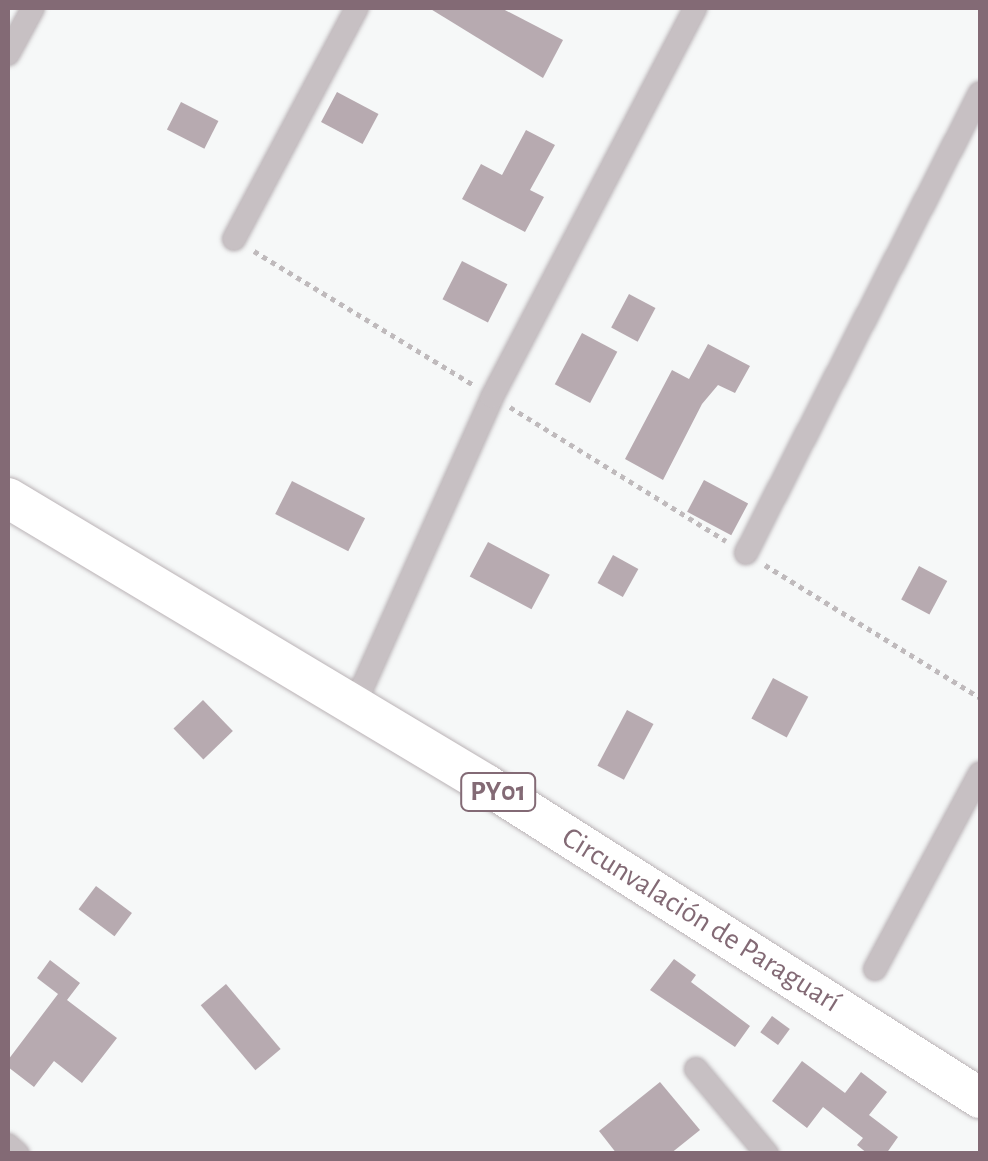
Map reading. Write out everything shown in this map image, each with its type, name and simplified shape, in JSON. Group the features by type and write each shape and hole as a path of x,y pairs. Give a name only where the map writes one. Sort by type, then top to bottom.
{"highway":[{"name":"Circunvalación de Paraguarí","path":"8,498 354,706 980,1098"}],"street":[{"path":"8,54 33,8"},
{"path":"234,239 357,8"},
{"path":"354,706 492,397 695,8"},
{"path":"746,553 980,93"},
{"path":"875,969 980,773"},
{"path":"696,1069 768,1154"},
{"path":"8,1145 18,1154"}],"path":[{"path":"234,239 980,698"}],"building":[{"path":"429,8 501,8 563,40 543,78"},
{"path":"337,92 378,114 363,144 321,122"},
{"path":"181,102 218,121 204,149 167,130"},
{"path":"526,130 555,145 530,190 544,197 525,232 462,199 481,164 502,175"},
{"path":"462,261 507,284 488,322 442,299"},
{"path":"629,294 655,308 638,342 611,328"},
{"path":"582,333 617,352 590,403 555,384"},
{"path":"708,344 750,366 735,393 718,385 702,404 663,480 625,459 672,370 689,379"},
{"path":"704,480 748,503 731,535 687,512"},
{"path":"292,481 365,518 348,551 275,514"},
{"path":"488,542 550,575 531,609 470,576"},
{"path":"613,555 638,569 623,597 597,583"},
{"path":"919,566 947,581 929,615 901,600"},
{"path":"773,678 808,697 787,737 751,719"},
{"path":"203,700 233,731 203,759 174,728"},
{"path":"627,710 653,724 624,780 597,766"},
{"path":"96,886 132,913 114,936 79,909"},
{"path":"674,959 696,975 691,982 750,1026 735,1047 650,990"},
{"path":"50,960 80,983 67,1000 117,1038 82,1083 54,1061 34,1087 8,1067 8,1060 58,994 37,978"},
{"path":"226,984 281,1049 255,1070 201,1005"},
{"path":"772,1016 790,1029 778,1045 760,1032"},
{"path":"802,1061 845,1093 861,1072 887,1092 869,1115 898,1137 886,1154 868,1154 857,1145 863,1138 823,1107 807,1128 772,1101"},
{"path":"660,1082 700,1130 670,1154 617,1154 599,1131"}]}
